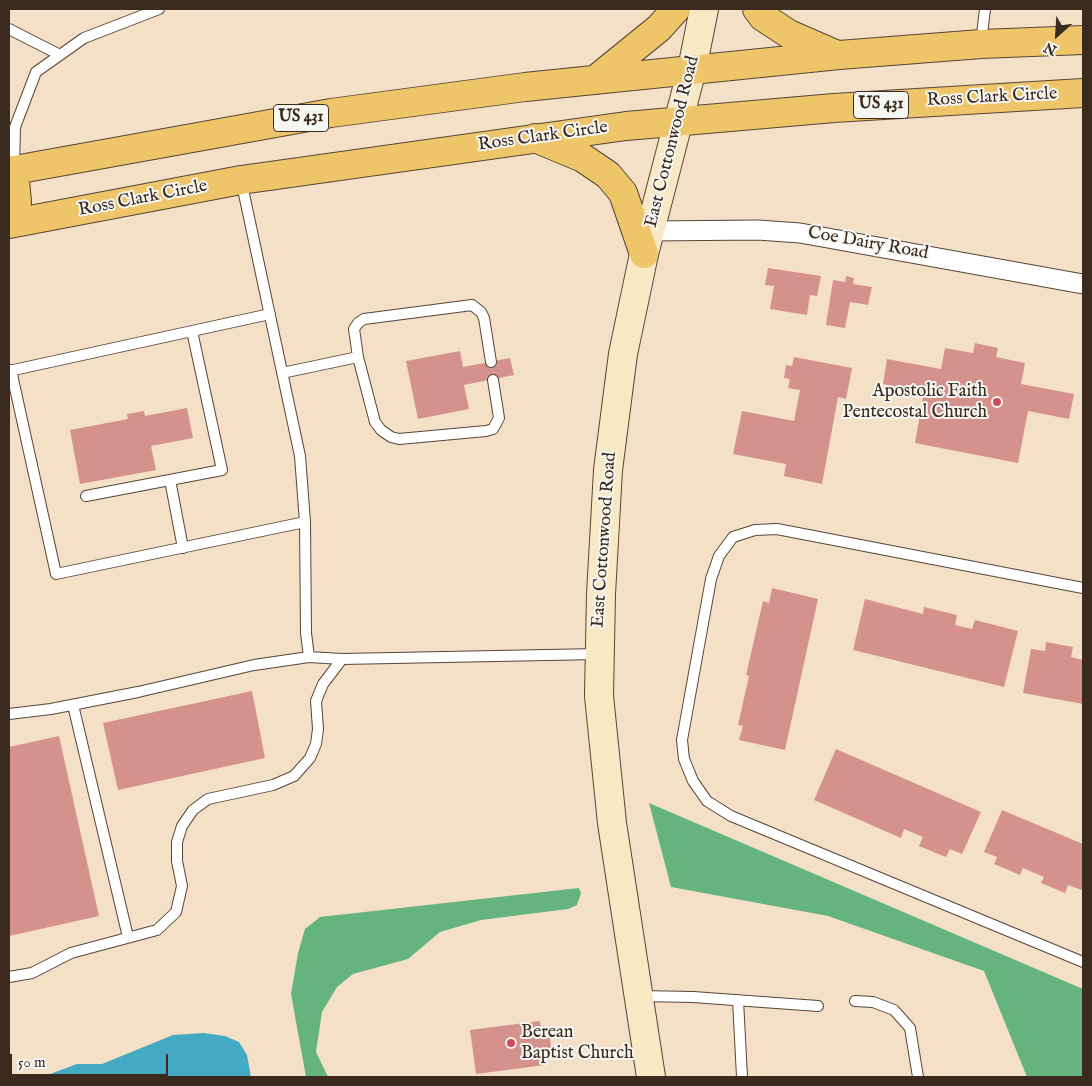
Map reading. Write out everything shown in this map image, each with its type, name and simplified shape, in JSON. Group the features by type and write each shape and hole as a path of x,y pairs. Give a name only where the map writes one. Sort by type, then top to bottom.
{"highway":[{"path":"595,80 659,28 676,9"},
{"path":"757,9 763,17 789,34 839,55"},
{"name":"US 431","path":"11,170 321,115 595,80 839,55 981,44 1083,40"},
{"name":"Ross Clark Circle","path":"9,224 241,180 534,138 679,120 834,108 1083,93"},
{"path":"534,138 583,158 608,175 623,193 647,243"},
{"path":"9,211 17,202 11,170"}],"main road":[{"name":"East Cottonwood Road","path":"651,1077 612,823 598,696 598,654 608,470 623,354 647,243 692,69 704,9"}],"street":[{"name":"Coe Dairy Road","path":"647,243 758,230 800,232 1083,284"}],"lane":[{"path":"11,170 16,128 36,72 84,38 159,9"},
{"path":"981,44 985,9"},
{"path":"9,29 60,55"},
{"path":"241,180 300,456 305,522 306,633 309,657"},
{"path":"490,362 484,318 478,309 466,305 364,320 358,323 354,329 358,357 375,422 386,435 399,439 486,432 493,429 499,418 493,380"},
{"path":"270,314 10,370 56,574 305,522"},
{"path":"86,496 222,470 192,331"},
{"path":"282,373 358,357"},
{"path":"170,480 183,548"},
{"path":"1083,588 777,529 755,530 733,537 719,556 711,579 682,740 684,759 693,781 707,801 731,816 1083,962"},
{"path":"9,714 73,705 254,665 309,657 342,660 598,654"},
{"path":"9,978 32,973 71,953 157,930 176,912 182,886 177,861 177,842 182,826 193,810 208,800 273,785 294,776 310,758 316,744 318,729 316,701 323,684 342,660"},
{"path":"73,705 128,937"},
{"path":"640,996 738,1000 818,1006"},
{"path":"738,1000 742,1077"},
{"path":"855,1001 873,1002 894,1010 910,1028 918,1077"}],"green space":[{"path":"649,803 1083,989 1083,1077 1027,1077 984,971 828,916 671,887"},
{"path":"579,888 581,893 577,905 568,909 481,920 440,932 408,959 353,974 337,987 322,1012 316,1052 328,1077 306,1077 291,994 298,953 305,929 320,917"}],"water":[{"path":"204,1033 225,1036 239,1042 247,1055 251,1077 42,1077 77,1064 102,1064 173,1035"}],"building":[{"path":"768,268 821,276 817,296 810,295 807,315 770,309 774,286 765,285"},
{"path":"846,276 854,278 853,284 872,287 868,305 850,302 845,328 826,325 833,280 845,282"},
{"name":"Apostolic Faith Pentecostal Church","path":"975,343 998,348 996,357 1025,363 1021,384 1074,394 1069,419 1028,411 1018,463 915,443 924,392 883,384 887,359 941,369 945,348 973,353"},
{"path":"460,351 463,367 510,358 514,375 464,385 469,409 418,419 406,361"},
{"path":"794,357 852,368 846,399 838,397 822,484 784,476 786,464 733,454 742,411 794,421 800,390 788,388 790,379 784,378 786,365 792,366"},
{"path":"187,408 193,438 151,446 156,470 80,484 70,430 128,419 127,414 144,411 145,416"},
{"path":"772,588 818,599 785,750 739,740 743,726 738,725 749,676 746,675 763,601 769,603"},
{"path":"865,599 923,614 924,607 957,615 955,625 972,629 975,620 1018,631 1004,687 853,650"},
{"path":"1046,642 1073,647 1071,657 1083,660 1083,704 1023,693 1031,649 1045,651"},
{"path":"252,691 265,758 118,790 103,723"},
{"path":"59,736 99,916 9,936 9,747"},
{"path":"836,749 981,812 962,854 950,849 946,857 919,846 923,837 904,829 901,838 814,800"},
{"path":"1002,810 1083,844 1082,890 1068,885 1065,893 1041,883 1044,877 1023,868 1020,875 994,864 997,857 984,852"},
{"name":"Berean Baptist Church","path":"540,1021 541,1033 549,1032 552,1053 544,1054 545,1065 476,1074 470,1030"}],"place":[{"name":"Apostolic Faith Pentecostal Church","path":"997,402"},
{"name":"Berean Baptist Church","path":"511,1043"}]}
